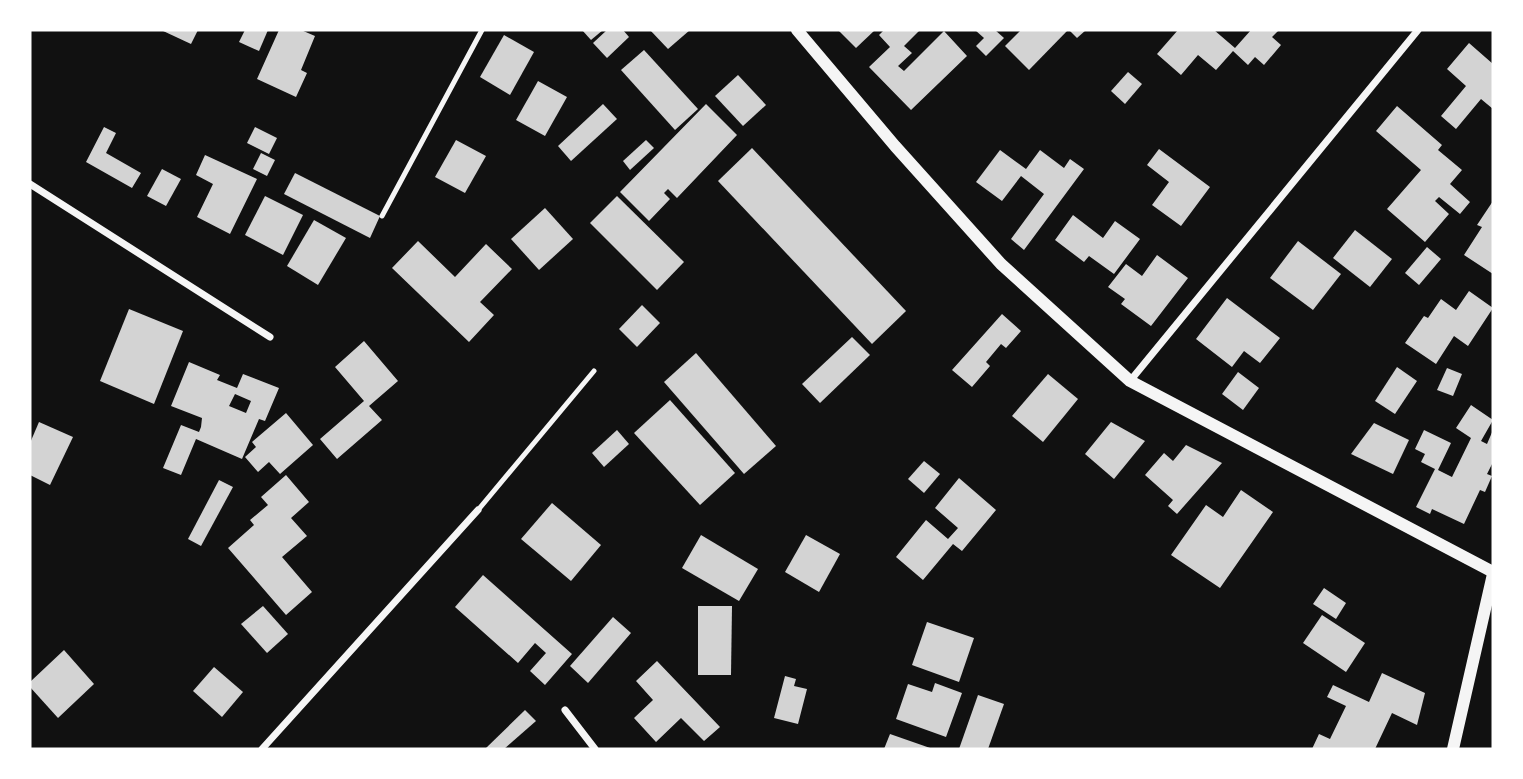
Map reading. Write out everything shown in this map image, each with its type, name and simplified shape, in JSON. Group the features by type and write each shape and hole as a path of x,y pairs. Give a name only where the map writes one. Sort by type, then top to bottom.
{"street":[{"path":"797,30 895,146 1001,264 1130,381 1493,573 1453,749"},
{"path":"1130,381 1418,30"},
{"path":"30,184 270,337"},
{"path":"262,749 478,510"},
{"path":"565,710 595,749"}],"lane":[{"path":"382,216 482,30"},
{"path":"478,510 594,371"}],"building":[{"path":"161,30 198,30 191,44"},
{"path":"245,30 268,30 259,51 239,42"},
{"path":"279,30 301,30 315,36 301,70 307,73 296,97 257,79"},
{"path":"582,30 603,30 591,40"},
{"path":"607,30 623,30 629,37 607,58 593,43"},
{"path":"650,30 690,30 668,49"},
{"path":"838,30 875,30 856,48"},
{"path":"884,30 920,30 904,46 912,53 898,66 904,71 944,31 967,56 911,110 869,67 890,47 879,35"},
{"path":"975,30 995,30 1004,38 986,56 976,46 984,38"},
{"path":"1021,30 1068,30 1029,70 1005,46"},
{"path":"1069,30 1086,30 1077,38"},
{"path":"1178,30 1214,30 1235,48 1251,30 1279,30 1272,37 1281,45 1264,65 1255,57 1248,65 1233,51 1216,70 1198,55 1181,75 1157,54"},
{"path":"504,35 534,52 510,95 480,77"},
{"path":"1469,43 1493,64 1493,109 1481,99 1456,129 1441,116 1466,86 1447,69"},
{"path":"644,50 698,109 675,130 621,70"},
{"path":"1128,72 1142,84 1125,104 1111,91"},
{"path":"738,75 766,105 743,126 715,96"},
{"path":"538,81 567,97 545,136 516,120"},
{"path":"603,104 617,119 571,161 558,146"},
{"path":"706,104 737,135 677,198 668,189 664,193 670,199 649,221 620,192"},
{"path":"1397,106 1442,145 1438,150 1462,170 1450,184 1470,202 1460,214 1439,197 1435,201 1449,214 1425,242 1387,209 1421,170 1376,131"},
{"path":"104,127 116,133 106,153 141,173 132,188 86,162"},
{"path":"255,127 277,138 269,154 247,143"},
{"path":"456,140 486,156 465,193 435,177"},
{"path":"646,140 654,148 630,170 623,161"},
{"path":"752,148 906,311 872,344 718,181"},
{"path":"1159,149 1210,187 1181,226 1152,205 1169,182 1147,165"},
{"path":"1000,150 1026,169 1040,150 1064,168 1070,159 1084,169 1024,250 1011,239 1044,194 1021,176 1002,201 976,182"},
{"path":"261,153 275,160 267,176 253,169"},
{"path":"205,155 257,179 230,234 197,217 213,184 196,175"},
{"path":"162,169 181,179 166,206 147,196"},
{"path":"295,173 380,216 370,238 284,194"},
{"path":"265,196 303,215 283,255 245,235"},
{"path":"617,196 684,262 657,290 590,223"},
{"path":"1493,201 1493,274 1464,255 1482,227 1477,225"},
{"path":"545,208 573,239 539,270 511,239"},
{"path":"1073,215 1103,238 1115,221 1140,239 1114,274 1089,256 1084,262 1055,240"},
{"path":"314,220 346,238 318,285 287,266"},
{"path":"1355,230 1392,259 1370,287 1333,258"},
{"path":"418,241 455,277 486,244 512,269 480,302 494,315 469,342 392,268"},
{"path":"1298,241 1341,274 1313,310 1270,278"},
{"path":"1427,247 1441,259 1419,285 1405,273"},
{"path":"1157,255 1188,278 1151,326 1121,304 1125,299 1108,287 1126,264 1142,276"},
{"path":"1469,291 1493,308 1468,346 1454,336 1436,364 1405,343 1424,316 1428,318 1441,299 1456,310"},
{"path":"1227,298 1280,338 1260,363 1244,351 1232,367 1196,339"},
{"path":"642,305 660,323 637,347 619,329"},
{"path":"129,309 183,331 154,404 100,381"},
{"path":"1002,314 1021,331 1006,348 1001,344 986,362 990,366 972,387 952,370"},
{"path":"852,337 870,355 820,403 802,384"},
{"path":"364,341 398,381 369,406 382,420 337,459 320,439 364,401 335,367"},
{"path":"696,353 776,446 744,474 664,382"},
{"path":"189,362 220,375 217,380 237,388 243,374 279,388 265,421 259,419 242,459 196,439 181,475 163,468 181,425 199,432 202,418 171,406","holes":["235,394 251,401 246,413 229,406"]},
{"path":"1397,367 1417,381 1395,414 1375,401"},
{"path":"1447,368 1462,374 1453,396 1437,390"},
{"path":"1238,372 1259,388 1243,410 1222,394"},
{"path":"1048,374 1078,399 1043,442 1012,416"},
{"path":"670,400 735,473 700,505 634,433"},
{"path":"1471,405 1493,420 1481,441 1487,444 1493,430 1493,462 1487,474 1492,476 1485,492 1480,490 1464,524 1432,509 1430,514 1416,507 1435,469 1421,462 1425,454 1415,449 1424,430 1451,443 1438,470 1452,477 1471,438 1456,428"},
{"path":"286,413 313,445 280,474 269,462 258,472 245,457 256,447 252,442"},
{"path":"39,422 73,437 50,485 30,475 30,443"},
{"path":"1111,422 1145,441 1114,479 1085,454"},
{"path":"1374,423 1409,440 1393,474 1351,454"},
{"path":"617,430 629,444 604,467 592,453"},
{"path":"1186,445 1222,463 1177,514 1168,506 1173,500 1145,475 1164,453 1173,461"},
{"path":"924,461 940,474 924,493 908,479"},
{"path":"286,475 309,502 291,518 307,536 282,557 312,592 286,615 228,548 254,525 250,520 268,505 261,497"},
{"path":"959,478 996,510 962,551 953,544 923,580 896,557 926,520 948,539 958,528 935,508"},
{"path":"219,480 233,487 201,546 188,539"},
{"path":"1241,490 1273,512 1220,588 1171,555 1206,505 1223,517"},
{"path":"552,503 601,545 571,581 521,539"},
{"path":"701,535 758,569 739,601 682,568"},
{"path":"806,535 840,554 819,592 785,572"},
{"path":"483,575 572,654 545,685 530,671 546,653 535,643 518,663 455,607"},
{"path":"1324,588 1346,603 1336,619 1313,604"},
{"path":"263,606 288,634 267,653 241,624"},
{"path":"698,606 732,606 731,675 698,675"},
{"path":"1322,615 1365,643 1346,672 1303,643"},
{"path":"613,617 631,633 588,683 570,666"},
{"path":"927,622 974,638 959,682 912,665"},
{"path":"64,650 94,684 58,718 30,687 30,682"},
{"path":"657,661 720,727 704,741 681,718 656,742 634,718 653,700 636,681"},
{"path":"214,667 243,692 222,717 193,691"},
{"path":"1382,673 1425,693 1417,725 1392,713 1375,749 1312,749 1319,734 1330,739 1346,706 1327,697 1333,685 1369,702"},
{"path":"785,676 796,679 794,686 807,689 798,724 774,718"},
{"path":"935,683 962,693 946,737 896,719 908,684 932,692"},
{"path":"978,695 1004,704 988,749 959,749"},
{"path":"525,710 536,721 504,749 485,749"},
{"path":"890,734 933,749 884,749"}]}
